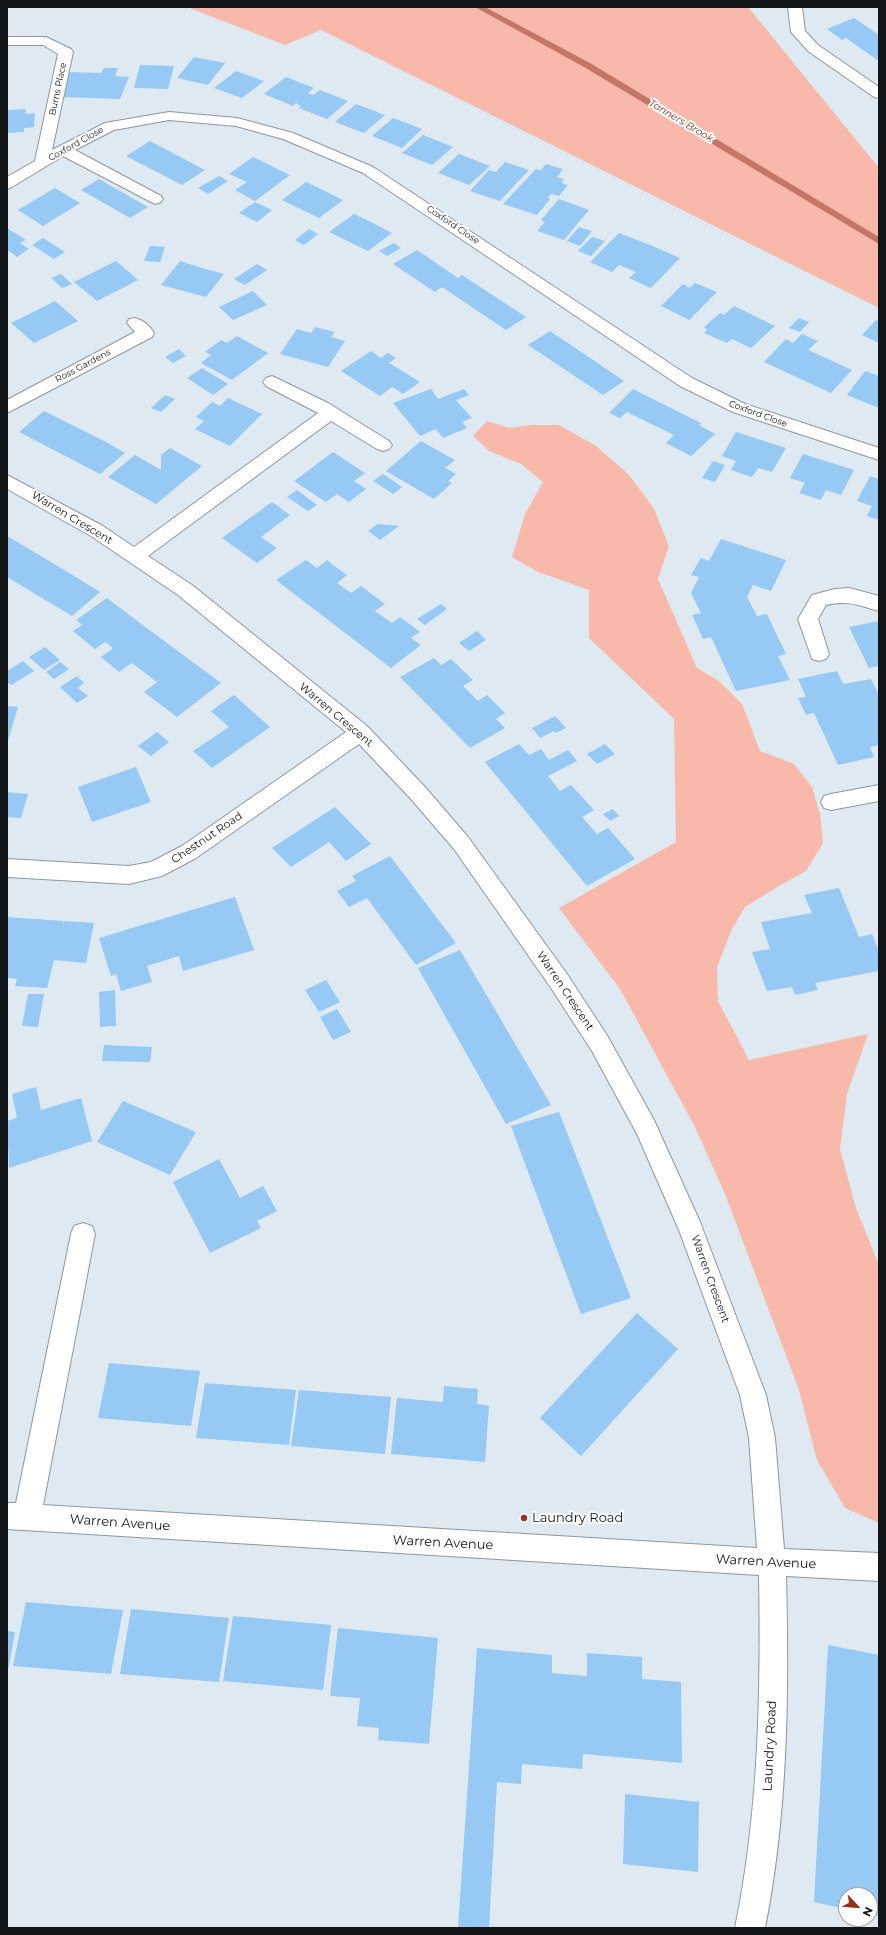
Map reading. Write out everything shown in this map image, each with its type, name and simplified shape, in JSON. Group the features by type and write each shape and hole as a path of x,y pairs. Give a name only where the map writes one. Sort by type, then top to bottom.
{"street":[{"path":"795,7 798,32 813,48 879,94"},
{"name":"Burns Place","path":"7,41 46,41 66,52 42,163"},
{"name":"Coxford Close","path":"7,184 64,150 110,126 169,116 237,122 288,136 368,170 686,382 739,408 879,454"},
{"path":"64,150 155,199"},
{"name":"Ross Gardens","path":"7,406 146,333 135,323"},
{"path":"272,382 331,412 383,445"},
{"path":"135,556 331,412"},
{"name":"Warren Crescent","path":"7,481 73,517 135,556 221,618 360,732 418,793 461,843 504,903 559,981 600,1044 646,1128 691,1230 753,1395 762,1438 772,1562"},
{"path":"819,654 808,619 819,600 840,594 865,597 879,604"},
{"name":"Chestnut Road","path":"7,868 129,875 155,870 189,852 360,732"},
{"path":"831,802 879,793"},
{"path":"17,1516 83,1234"},
{"name":"Warren Avenue","path":"17,1516 772,1562 879,1567"},
{"name":"Laundry Road","path":"750,1928 759,1883 766,1820 774,1661 772,1562"}],"shaded area":[{"path":"187,7 748,7 879,168 879,308 321,30 285,45"},
{"path":"487,421 510,428 530,425 559,425 596,446 628,474 653,507 669,546 658,579 697,668 719,681 742,704 760,751 794,764 812,787 820,814 823,843 806,871 745,907 731,931 717,967 718,1001 749,1060 868,1034 847,1094 840,1149 856,1208 879,1265 879,1523 845,1508 817,1460 799,1390 725,1194 695,1127 620,989 559,908 676,842 674,719 589,638 589,590 538,572 512,557 525,514 543,482 521,464 489,451 473,436"}],"building":[{"path":"854,18 879,35 879,61 846,38 842,40 827,29"},
{"path":"194,57 225,63 208,85 177,78"},
{"path":"140,65 174,66 168,89 134,88"},
{"path":"104,68 118,68 115,76 129,77 120,99 61,97 60,92 69,72 101,73"},
{"path":"236,71 264,81 242,98 214,88"},
{"path":"286,77 314,88 308,93 313,95 320,90 348,101 327,119 299,108 301,106 296,103 293,106 264,94"},
{"path":"356,104 385,115 364,133 335,122"},
{"path":"26,109 25,114 35,113 34,127 24,128 24,132 7,133 7,110"},
{"path":"393,118 422,129 402,148 372,136"},
{"path":"423,135 453,147 432,165 402,153"},
{"path":"150,141 205,170 182,185 126,156"},
{"path":"459,154 490,166 469,185 438,173"},
{"path":"253,157 290,175 255,201 235,190 247,182 229,174"},
{"path":"505,162 529,170 500,201 470,191 489,170 496,172"},
{"path":"546,164 563,169 557,177 564,179 561,183 568,185 559,196 551,194 548,198 550,199 537,215 503,204 536,169 541,170"},
{"path":"219,176 228,181 208,194 198,188"},
{"path":"99,179 148,207 130,218 81,190"},
{"path":"306,182 343,200 319,218 282,200"},
{"path":"55,188 80,203 43,226 18,210"},
{"path":"559,199 589,210 564,240 537,231 545,222 541,220"},
{"path":"255,202 272,210 257,222 239,213"},
{"path":"354,214 392,233 368,251 329,232"},
{"path":"579,227 592,231 580,246 567,241"},
{"path":"7,228 26,240 20,243 29,249 17,257 9,251 7,253"},
{"path":"309,229 318,234 304,245 295,240"},
{"path":"619,233 680,258 651,288 629,278 636,272 619,265 612,272 590,262"},
{"path":"592,237 605,241 591,256 578,251"},
{"path":"43,238 65,252 54,259 32,245"},
{"path":"394,243 401,248 387,256 379,251"},
{"path":"150,246 165,247 160,262 144,261"},
{"path":"417,250 458,278 462,275 526,317 506,330 442,287 435,292 393,264"},
{"path":"116,261 138,280 97,301 74,282"},
{"path":"180,261 224,274 206,297 161,285"},
{"path":"257,264 267,270 245,285 234,279"},
{"path":"61,274 72,284 62,288 51,278"},
{"path":"695,283 717,292 689,320 661,306 683,284 690,288"},
{"path":"253,291 267,305 233,320 219,307"},
{"path":"55,301 78,321 34,343 11,323"},
{"path":"734,306 775,326 751,348 732,339 727,343 704,333 707,330 704,327 720,313 724,315"},
{"path":"799,318 809,322 800,332 789,328"},
{"path":"876,320 879,321 879,343 862,335"},
{"path":"315,327 335,332 331,337 345,341 328,367 280,354 297,329 311,333"},
{"path":"550,331 624,381 603,395 528,345"},
{"path":"802,334 818,341 808,350 852,370 831,393 764,362 786,339 793,343"},
{"path":"237,336 268,353 232,380 201,363 211,355 205,352 221,340 227,343"},
{"path":"179,349 186,356 173,363 165,357"},
{"path":"371,351 381,358 388,353 396,358 389,363 420,382 403,394 392,387 380,396 341,371"},
{"path":"202,368 228,384 213,395 187,378"},
{"path":"865,371 879,376 879,408 847,395"},
{"path":"431,389 438,399 464,389 469,395 456,400 472,418 462,422 467,428 443,438 436,429 420,436 393,403"},
{"path":"633,389 701,423 699,425 715,434 691,456 666,443 674,435 627,412 620,418 609,413"},
{"path":"165,395 175,399 161,412 151,408"},
{"path":"228,398 262,414 230,446 195,429 204,421 196,417 212,402 220,406"},
{"path":"44,411 125,453 100,474 19,432"},
{"path":"736,432 786,448 772,472 758,468 752,477 731,470 736,461 722,456"},
{"path":"421,441 455,460 445,468 456,474 448,481 452,483 434,499 386,471"},
{"path":"170,448 202,466 156,504 108,477 135,455 161,470 161,455"},
{"path":"333,452 365,473 354,481 366,489 349,502 337,494 326,502 294,481"},
{"path":"803,454 854,470 841,495 826,490 821,500 799,493 805,483 790,478"},
{"path":"713,461 725,465 715,482 702,478"},
{"path":"383,474 402,487 393,494 373,481"},
{"path":"870,476 879,479 879,520 867,516 872,506 857,501"},
{"path":"297,490 317,505 308,511 287,497"},
{"path":"272,502 290,515 261,537 277,548 257,563 222,538"},
{"path":"378,524 399,526 380,540 368,531"},
{"path":"7,536 100,592 72,616 7,577"},
{"path":"721,539 786,560 771,591 753,585 747,597 757,616 767,614 786,654 778,656 790,680 736,691 711,637 703,639 692,615 701,613 691,593 699,577 691,575 701,558 709,561"},
{"path":"306,560 317,568 327,560 347,575 337,583 351,593 361,586 385,604 375,611 392,623 400,617 420,632 411,638 421,645 391,668 276,580"},
{"path":"107,598 221,683 177,717 144,692 157,682 132,663 119,672 101,657 113,648 105,642 95,649 73,631 82,625 76,620"},
{"path":"441,604 447,609 425,625 417,619"},
{"path":"879,621 879,666 869,668 849,627"},
{"path":"477,631 486,640 469,651 459,643"},
{"path":"45,647 60,660 44,670 29,657"},
{"path":"434,658 441,665 451,659 473,680 463,686 478,701 487,695 505,713 496,719 505,728 470,748 400,677"},
{"path":"23,661 34,671 11,685 7,682 7,671"},
{"path":"60,662 69,669 54,679 46,672"},
{"path":"837,671 843,684 871,679 879,695 879,745 870,747 874,757 838,765 814,713 806,715 798,698 806,697 798,679"},
{"path":"77,676 84,683 78,688 88,696 77,703 60,687"},
{"path":"234,695 270,727 212,768 193,751 229,727 211,711"},
{"path":"7,706 18,707 7,744"},
{"path":"555,716 566,728 556,733 554,731 540,738 532,728"},
{"path":"157,732 169,742 151,756 138,746"},
{"path":"519,744 529,755 541,749 549,760 568,750 577,761 548,776 560,791 571,785 594,810 582,817 597,834 608,828 635,859 587,886 485,762"},
{"path":"605,744 615,754 597,764 587,754"},
{"path":"136,767 151,802 92,822 78,787"},
{"path":"7,792 28,794 21,818 7,817"},
{"path":"335,807 371,844 346,861 329,842 291,867 272,848"},
{"path":"613,809 619,816 610,821 603,814"},
{"path":"390,856 456,943 416,965 367,898 349,907 337,891 356,881 352,876"},
{"path":"839,888 859,937 872,934 879,952 879,971 815,983 818,990 795,995 792,987 767,991 752,952 770,949 761,922 812,913 804,895"},
{"path":"235,897 254,950 183,971 179,956 147,966 152,982 121,991 116,974 111,976 99,938"},
{"path":"7,917 63,921 63,926 64,921 94,923 86,963 54,960 47,988 15,986 17,979 7,978"},
{"path":"460,950 551,1105 506,1124 418,968"},
{"path":"326,980 340,1002 319,1012 305,990"},
{"path":"115,990 116,1026 100,1027 99,992"},
{"path":"28,994 44,994 38,1027 22,1026"},
{"path":"337,1009 351,1032 333,1040 320,1017"},
{"path":"104,1045 152,1047 150,1062 102,1061"},
{"path":"36,1087 41,1110 81,1098 92,1141 9,1168 7,1121 17,1118 12,1094"},
{"path":"123,1101 196,1132 170,1175 97,1142"},
{"path":"559,1112 631,1298 581,1314 511,1126"},
{"path":"219,1159 240,1198 263,1186 277,1211 257,1221 261,1228 210,1253 173,1182"},
{"path":"637,1313 678,1349 581,1456 540,1418"},
{"path":"109,1363 200,1371 191,1426 98,1418"},
{"path":"205,1383 296,1390 289,1445 196,1438"},
{"path":"444,1386 478,1389 477,1404 489,1406 485,1462 391,1454 397,1398 443,1402"},
{"path":"299,1390 391,1397 385,1454 291,1446"},
{"path":"26,1602 123,1610 111,1674 13,1666"},
{"path":"131,1609 229,1618 219,1682 120,1674"},
{"path":"233,1616 331,1625 323,1690 223,1681"},
{"path":"338,1628 438,1638 429,1744 378,1740 379,1728 357,1726 360,1698 330,1696"},
{"path":"7,1631 15,1632 8,1670 7,1670"},
{"path":"828,1645 879,1655 879,1916 878,1887 838,1887 838,1907 814,1902"},
{"path":"477,1648 552,1655 552,1673 587,1676 587,1653 642,1657 642,1679 681,1682 682,1763 583,1754 582,1769 522,1764 521,1784 497,1782 489,1928 458,1928"},
{"path":"625,1794 699,1802 698,1872 623,1864"}],"waterway":[{"name":"Tanners Brook","path":"479,7 587,65 879,241"}],"place":[{"name":"Laundry Road","path":"524,1518"}]}
